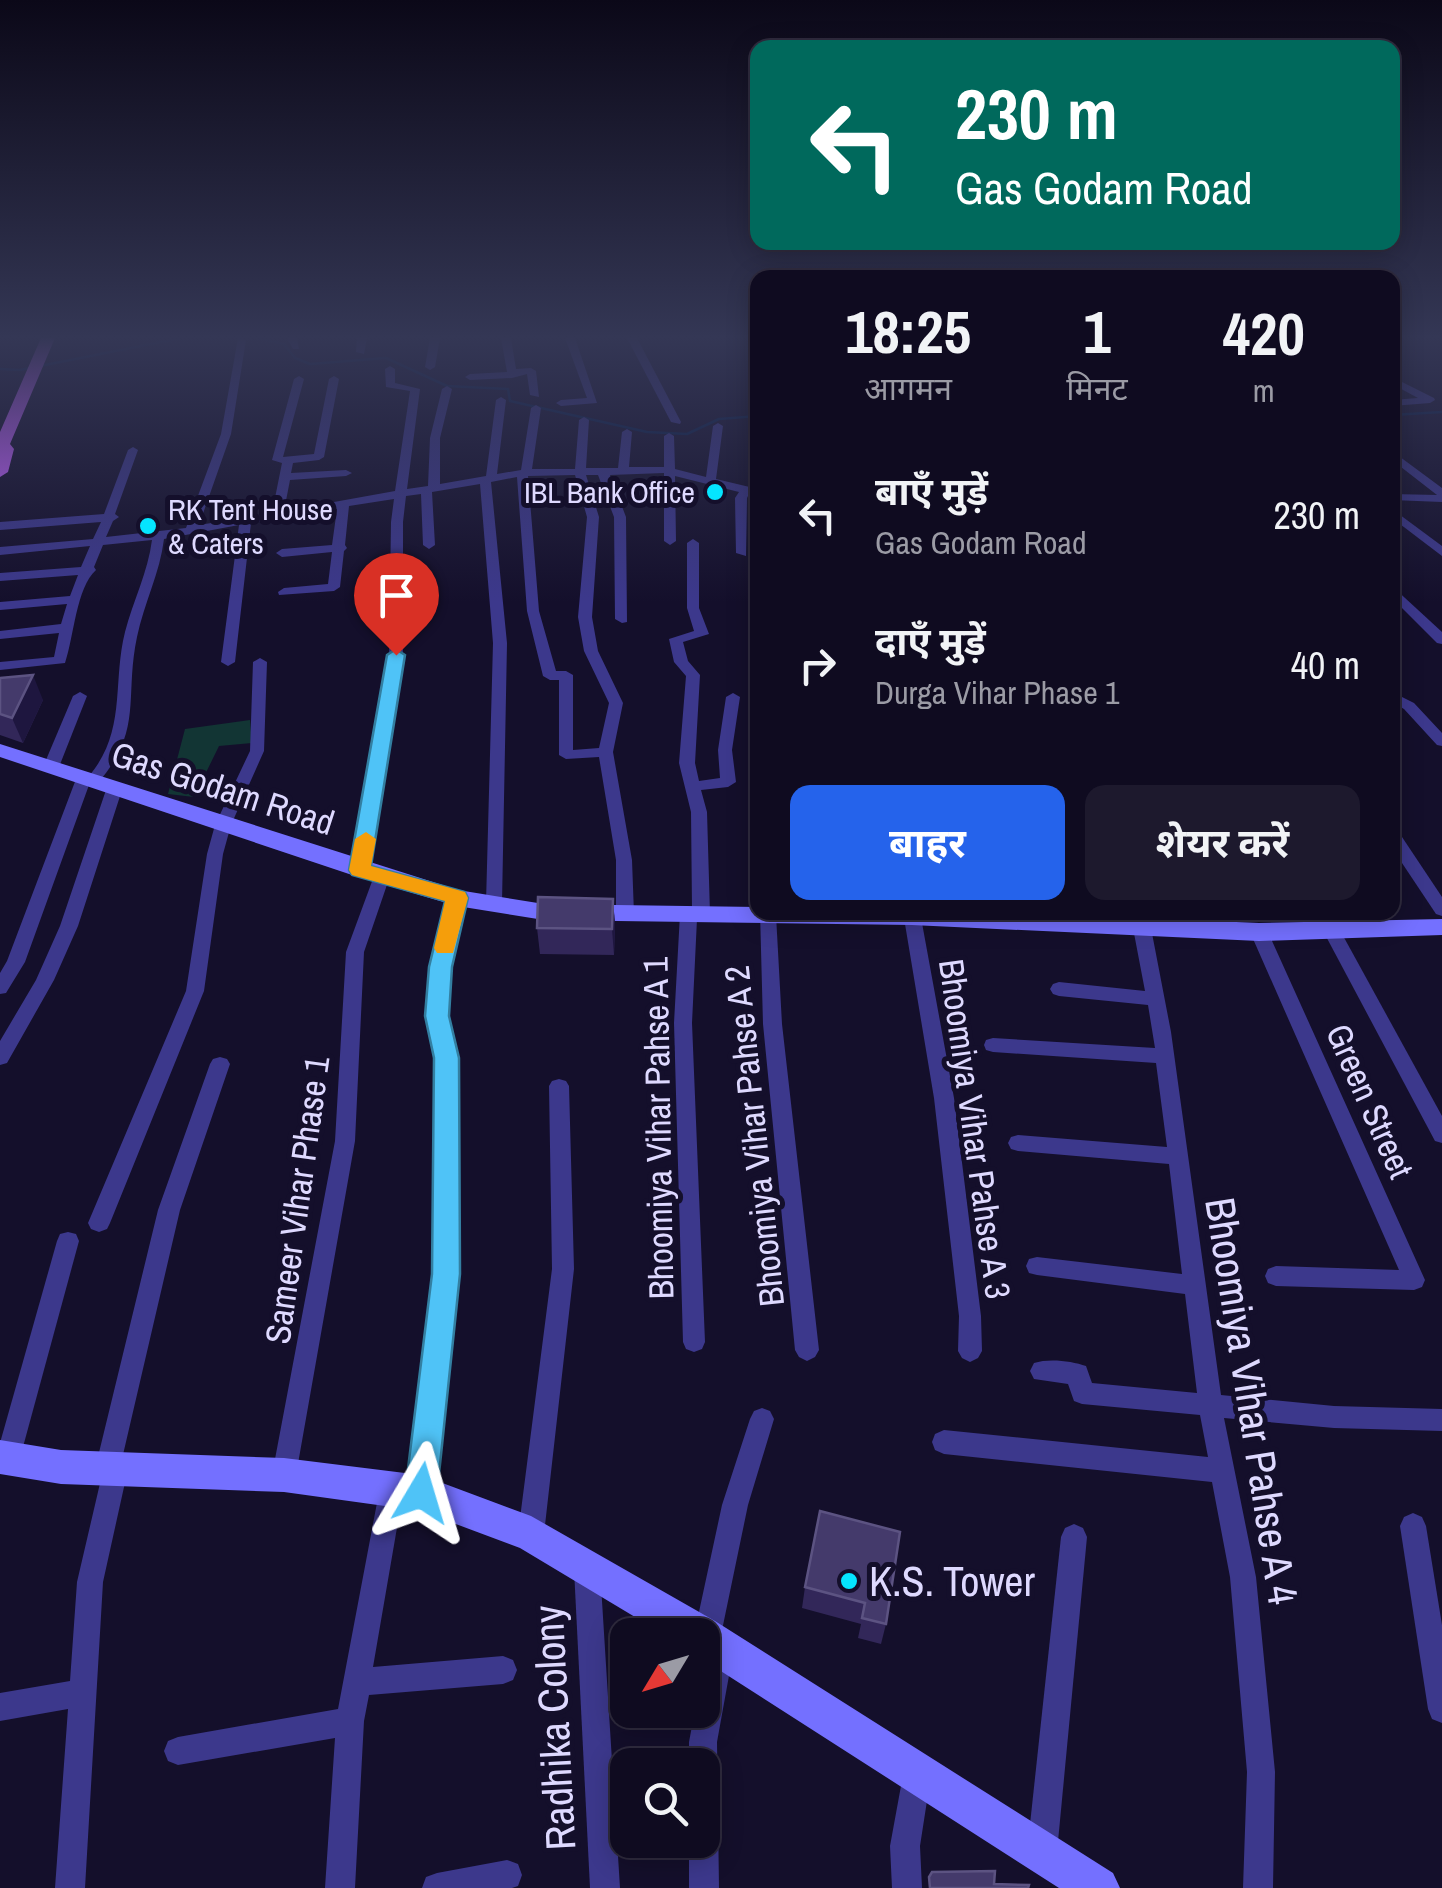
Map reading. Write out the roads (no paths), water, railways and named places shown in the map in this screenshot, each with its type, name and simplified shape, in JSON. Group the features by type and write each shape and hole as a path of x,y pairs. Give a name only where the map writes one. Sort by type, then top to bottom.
{"main road":[{"path":"2,455 14,444 16,426"},
{"name":"Gas Godam Road","path":"0,750 457,898 544,912 750,915"},
{"name":"Gas Godam Road","path":"1077,920 1142,928 1259,932 1326,921 1442,927"},
{"path":"4,1457 111,1469 284,1476 406,1490 531,1534 673,1618"},
{"path":"720,1647 1098,1888"}],"street":[{"path":"192,530 227,426"},
{"path":"287,426 278,460 319,457 325,426"},
{"name":"Sameer Vihar Phase 1","path":"284,1476 346,1141 355,952 371,873 396,655 400,494 409,426"},
{"path":"429,545 430,488 438,426"},
{"path":"494,903 500,643 488,479 497,426"},
{"path":"532,426 524,473 533,611 550,676 566,675 566,755 606,752"},
{"path":"584,426 580,473 593,517 585,617 591,651 616,703 606,752 624,860 626,914"},
{"path":"711,479 718,426"},
{"path":"622,471 627,432"},
{"path":"668,436 670,541"},
{"path":"0,666 60,660 64,628 90,570 97,542 113,516 133,450"},
{"path":"278,515 288,460"},
{"path":"1400,461 1442,497"},
{"path":"0,551 158,536 524,473 666,470 750,491"},
{"path":"604,472 620,518 622,620"},
{"path":"285,476 346,473"},
{"path":"742,552 741,498 750,493"},
{"path":"1400,496 1442,497"},
{"path":"284,592 334,586 341,548 342,504"},
{"path":"0,526 113,516"},
{"path":"1400,518 1442,552"},
{"path":"228,662 246,520"},
{"path":"0,988 16,962 127,713 131,633 157,556 158,536"},
{"name":"Bhoomiya Vihar Pahse A 1","path":"693,543 694,608 702,634 676,639 681,662 693,674 687,762 703,863 683,1024 694,1342"},
{"path":"282,553 341,548"},
{"path":"0,578 90,570"},
{"path":"1400,598 1442,640"},
{"path":"0,606 76,599"},
{"path":"0,636 64,628"},
{"path":"98,1224 195,992 223,825 257,751 260,662"},
{"path":"51,766 80,696"},
{"path":"692,786 728,782 725,750 733,697"},
{"path":"1400,701 1442,742"},
{"path":"0,1058 61,944 97,783"},
{"path":"1400,847 1442,910"},
{"path":"340,1888 350,1721 406,1490 446,1274 447,1058 437,1016 440,967 457,898"},
{"name":"Bhoomiya Vihar Pahse A 2","path":"767,920 770,1010 782,1138 800,1241 807,1350"},
{"name":"Bhoomiya Vihar Pahse A 3","path":"912,920 944,1098 970,1316 970,1351"},
{"path":"1326,921 1442,1135"},
{"name":"Bhoomiya Vihar Pahse A 4","path":"1142,928 1156,998 1210,1405 1243,1577 1261,1772 1258,1888"},
{"name":"Green Street","path":"1259,932 1414,1280 1276,1276"},
{"path":"1059,989 1156,998"},
{"path":"993,1045 1164,1056"},
{"path":"70,1888 90,1582 169,1210 220,1064"},
{"path":"531,1534 563,1269 559,1086"},
{"path":"1018,1143 1174,1156"},
{"path":"4,1457 68,1241"},
{"path":"1037,1266 1192,1285"},
{"path":"1042,1371 1078,1374 1082,1393 1334,1416 1442,1420"},
{"path":"713,1618 736,1505 762,1418"},
{"path":"944,1442 1223,1471"},
{"path":"1413,1526 1442,1709"},
{"path":"1042,1852 1074,1537"},
{"name":"Radhika Colony","path":"587,1564 605,1888"},
{"path":"357,1682 503,1670"},
{"path":"0,1708 80,1693"},
{"path":"178,1751 350,1721"},
{"path":"704,1728 704,1888"},
{"path":"907,1888 905,1846 918,1770"},
{"path":"437,1888 507,1875"}],"waterway":[{"path":"621,426 687,434 704,426"}],"place":[{"name":"IBL Bank Office","path":"715,492"},
{"name":"RK Tent House & Caters","path":"148,526"},
{"name":"K.S. Tower","path":"849,1581"}]}
